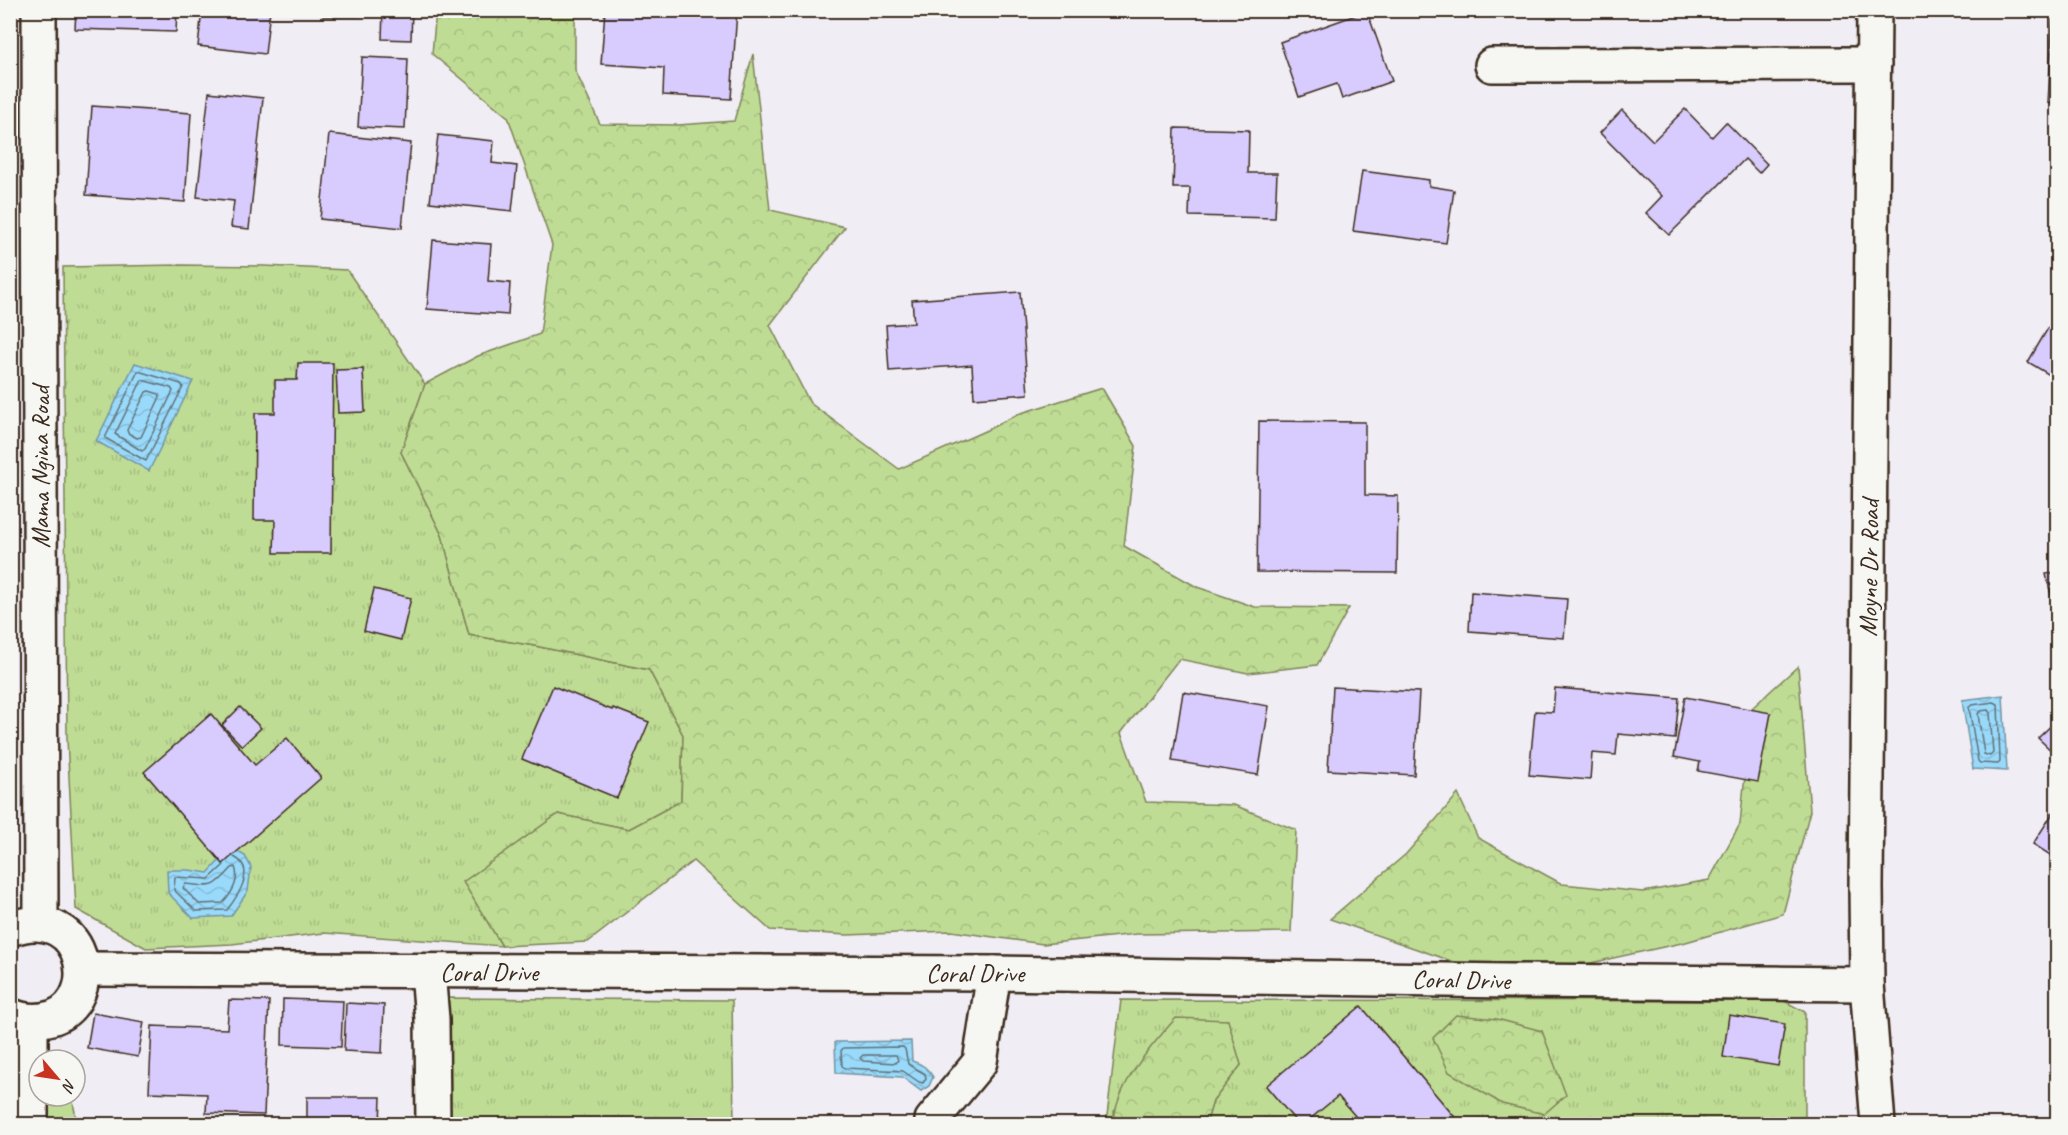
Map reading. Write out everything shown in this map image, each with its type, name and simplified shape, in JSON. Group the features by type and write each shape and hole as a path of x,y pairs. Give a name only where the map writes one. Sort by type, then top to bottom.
{"street":[{"name":"Mama Ngina Road","path":"26,926 39,10"},
{"name":"Moyne Dr Road","path":"1874,10 1866,875 1867,984 1878,1125"},
{"path":"1492,65 1874,64"},
{"path":"26,926 57,929 70,939 79,953 83,969 81,986 74,1000 63,1012 48,1019 21,1018 31,1125"},
{"name":"Coral Drive","path":"83,969 994,973 1867,984"},
{"path":"428,972 432,1019 433,1125"},
{"path":"932,1125 932,1120 980,1062 994,973"}],"green space":[{"path":"436,11 575,11 575,70 600,124 678,125 734,121 753,54 770,210 845,227 770,325 810,403 899,469 1018,414 1102,388 1136,446 1124,546 1197,587 1255,607 1349,608 1317,665 1248,673 1179,659 1121,733 1146,802 1234,805 1296,830 1291,932 1137,934 1043,944 951,931 847,935 770,930 693,861 588,942 502,946 463,882 558,814 629,829 681,801 683,735 649,670 469,635 442,535 401,452 425,384 478,356 540,334 552,245 508,117 432,54"},
{"path":"180,265 347,270 425,384 401,452 442,535 469,635 649,670 683,735 681,801 629,829 558,814 464,882 502,946 324,933 232,944 146,948 76,909 67,739 63,267"},
{"path":"1798,666 1810,811 1783,914 1686,942 1509,981 1330,919 1406,854 1458,794 1478,838 1562,884 1643,892 1709,880 1740,824 1752,708"},
{"path":"443,998 732,1000 734,1122 444,1124"},
{"path":"1121,1000 1784,1001 1805,1012 1805,1124 1206,1124 1213,1101 1241,1065 1227,1020 1114,1111 1114,1124 1106,1124"},
{"path":"1456,1015 1497,1019 1542,1031 1566,1095 1544,1114 1502,1104 1449,1072 1433,1038"},
{"path":"1176,1018 1228,1020 1241,1065 1213,1101 1206,1124 1114,1124 1120,1096 1127,1081"},
{"path":"39,1108 74,1108 77,1124 39,1124"}],"water":[{"path":"135,363 193,381 149,471 96,441"},
{"path":"2003,695 2007,771 1973,769 1962,700"},
{"path":"231,848 245,856 251,867 248,891 231,916 193,918 168,893 167,870 208,873"},
{"path":"911,1041 912,1061 924,1067 933,1077 929,1086 921,1091 902,1077 836,1073 835,1042"}],"building":[{"path":"76,10 177,10 176,32 75,29"},
{"path":"202,10 270,10 265,54 198,46"},
{"path":"323,10 357,10 357,16 323,16"},
{"path":"383,10 412,10 411,40 382,39"},
{"path":"605,10 737,10 731,99 663,95 664,68 601,64"},
{"path":"2053,10 2058,10 2058,104 2048,103"},
{"path":"1367,11 1392,81 1342,99 1337,84 1299,97 1280,42"},
{"path":"362,57 408,59 405,129 358,127"},
{"path":"209,92 263,98 249,229 231,227 234,201 197,197"},
{"path":"92,106 191,113 185,202 86,195"},
{"path":"1685,109 1712,137 1726,122 1767,164 1759,173 1745,159 1669,235 1646,213 1662,196 1600,133 1622,110 1653,141"},
{"path":"1175,128 1249,130 1248,173 1277,173 1275,218 1189,216 1190,188 1173,188"},
{"path":"329,134 411,143 402,228 320,219"},
{"path":"438,135 494,141 492,163 517,166 512,211 430,202"},
{"path":"1362,171 1429,180 1429,186 1454,190 1446,243 1353,231"},
{"path":"433,240 491,244 488,281 510,283 508,315 427,309"},
{"path":"2058,281 2058,318 2051,317"},
{"path":"1020,292 1028,394 974,398 972,365 889,371 886,325 914,323 912,300"},
{"path":"2051,323 2058,327 2058,380 2028,362"},
{"path":"298,363 333,363 331,553 274,553 275,520 254,520 255,413 275,413 275,380 297,380"},
{"path":"363,369 365,412 338,413 336,370"},
{"path":"1259,421 1365,422 1365,495 1398,496 1397,573 1257,572"},
{"path":"2058,572 2058,606 2054,607 2046,574"},
{"path":"374,589 411,598 401,640 364,631"},
{"path":"1471,592 1567,599 1564,638 1469,631"},
{"path":"553,686 649,722 617,798 522,759"},
{"path":"1333,687 1419,692 1414,775 1328,770"},
{"path":"1555,688 1679,698 1675,739 1618,734 1616,755 1592,753 1590,780 1529,775 1535,711 1553,712"},
{"path":"1183,692 1269,706 1258,775 1172,761"},
{"path":"1685,697 1771,713 1758,782 1698,771 1700,762 1674,757"},
{"path":"240,707 261,728 242,746 222,725"},
{"path":"211,714 255,765 287,738 321,778 223,864 144,772"},
{"path":"2058,719 2058,757 2038,738"},
{"path":"2058,805 2058,860 2033,844"},
{"path":"283,999 343,1001 341,1047 282,1045"},
{"path":"229,1000 269,1001 264,1115 206,1113 207,1094 149,1092 152,1026 227,1029"},
{"path":"346,1003 384,1005 382,1053 344,1051"},
{"path":"1361,1006 1458,1121 1454,1124 1362,1124 1338,1096 1304,1124 1298,1124 1266,1086"},
{"path":"93,1013 144,1022 138,1057 87,1048"},
{"path":"1729,1015 1785,1024 1778,1066 1723,1057"},
{"path":"307,1097 381,1097 380,1124 307,1124"}]}
